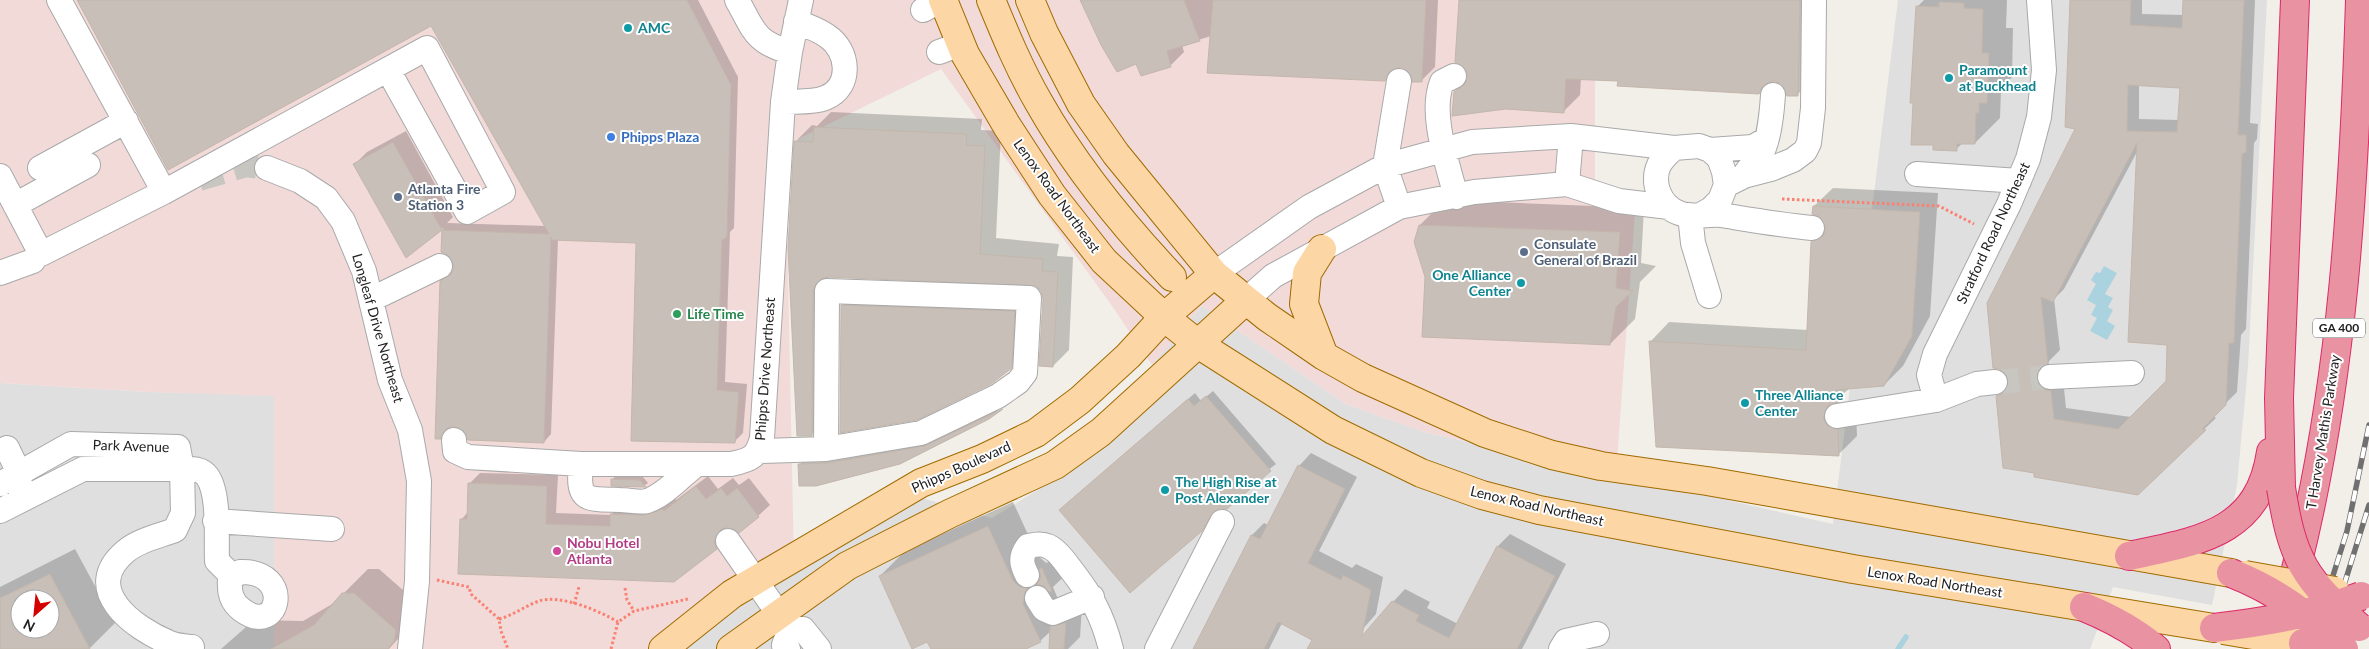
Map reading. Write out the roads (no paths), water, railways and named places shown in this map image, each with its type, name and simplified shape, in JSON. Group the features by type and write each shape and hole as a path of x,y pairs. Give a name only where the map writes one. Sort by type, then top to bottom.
{"highway":[{"path":"2295,0 2279,398 2281,488 2287,523 2296,553 2304,571 2326,597 2337,639"},
{"name":"T Harvey Mathis Parkway","path":"2272,649 2309,517 2335,365 2344,291 2351,205 2360,0"},
{"path":"2130,556 2187,543 2213,534 2235,522 2251,504 2262,486 2270,461 2279,398"},
{"path":"2231,573 2257,583 2281,596 2337,639"},
{"path":"2214,628 2304,614 2326,597"},
{"path":"2084,607 2111,618 2138,634 2156,649"}],"main road":[{"path":"991,0 1010,47 1038,101 1074,158 1141,244 1172,276 1214,274"},
{"path":"1030,0 1044,33 1081,104 1116,154 1214,274 1246,300 1324,356 1363,378 1485,433 1552,455 1601,466 1706,481 2231,573 2326,597 2366,595"},
{"name":"Lenox Road Northeast","path":"936,3 950,48 1007,126 1052,195 1104,262 1164,317 1198,344 1333,430 1421,473 1482,495 1548,511 1853,569 2214,628 2337,639"},
{"path":"1322,249 1307,273 1304,304 1324,356"},
{"name":"Phipps Boulevard","path":"663,649 722,601 921,483 982,460 1036,433 1080,400 1128,356 1164,317 1214,274"},
{"path":"1164,317 1172,276"},
{"path":"731,649 785,630 847,566 949,514 1055,465 1101,432 1246,300"}],"street":[{"path":"59,0 164,192"},
{"path":"737,0 758,38 765,44 790,52"},
{"path":"1731,184 1799,157 1809,143 1812,123 1814,0"},
{"name":"Stratford Road Northeast","path":"1936,400 1928,375 1934,354 2019,181 2028,159 2039,117 2044,70 2033,1"},
{"path":"783,102 809,101 826,97 838,88 845,75 845,60 839,46 799,10"},
{"name":"Phipps Drive Northeast","path":"454,440 455,451 468,457 580,464 668,473 697,464 731,464 744,461 758,451 762,438 783,102 790,52 799,10"},
{"path":"0,176 41,254 164,192 427,48 503,192 467,212 388,70"},
{"path":"1454,76 1442,82 1437,94 1439,122 1456,196"},
{"path":"1399,81 1385,166 1399,207"},
{"path":"1674,148 1659,165 1656,176 1657,188 1661,198 1687,212 1711,209 1731,184 1761,156 1770,130 1773,95"},
{"path":"40,168 126,121"},
{"path":"1765,140 1775,147 1788,147 1802,136 1812,123"},
{"path":"1214,274 1309,207 1385,166 1472,142 1572,136 1674,148 1699,146 1710,150 1719,158 1731,184 1744,221"},
{"path":"1567,184 1572,136"},
{"path":"1710,150 1754,147 1765,140"},
{"path":"15,205 88,165"},
{"name":"Longleaf Drive Northeast","path":"267,168 300,181 326,198 344,221 364,271 390,380 410,430 419,481 417,581 410,649"},
{"path":"1917,174 2019,181"},
{"path":"1246,300 1273,276 1399,207 1517,187 1567,184 1619,201 1744,221 1812,228"},
{"path":"1687,212 1709,296"},
{"path":"0,273 33,261"},
{"path":"372,299 440,266"},
{"path":"758,451 826,449 921,433 998,396 1018,382 1025,373 1029,298 827,291 826,449"},
{"path":"2050,377 2132,374"},
{"path":"1837,416 1936,400 1977,384 1994,382"},
{"name":"Park Avenue","path":"0,511 20,499 84,469 182,469 178,447 71,444 9,478"},
{"path":"7,448 9,478 20,499"},
{"path":"580,464 578,485 583,494 595,500 646,502 656,497 668,473"},
{"path":"192,647 171,644 131,620 116,606 109,594 107,585 111,569 126,551 138,543 175,530 183,513 182,469 195,468 207,475 214,494 217,560 233,577"},
{"path":"216,521 332,529"},
{"path":"1157,649 1222,522"},
{"path":"728,541 755,580 785,630 803,629 819,649"},
{"path":"1026,575 1022,564 1022,554 1028,546 1038,544 1049,546 1063,560 1092,597 1105,628 1111,649"},
{"path":"1037,598 1044,609 1053,612 1092,597"},
{"path":"1561,649 1566,642 1597,634"}],"water":[{"path":"2104,266 2117,273 2105,294 2113,298 2108,307 2113,310 2107,321 2115,326 2107,340 2090,331 2097,318 2091,315 2096,305 2087,300 2096,284 2091,280 2096,272 2100,273"}],"waterway":[{"path":"1898,649 1906,637"}],"tunnel":[{"path":"199,179 246,165 267,168"},
{"path":"1995,382 2050,377"}],"railway":[{"path":"2310,649 2347,531 2369,425"},
{"path":"2324,649 2369,505"}],"place":[{"name":"AMC","path":"628,28"},
{"name":"Paramount at Buckhead","path":"1949,78"},
{"name":"Phipps Plaza","path":"611,137"},
{"name":"Atlanta Fire Station 3","path":"398,197"},
{"name":"Consulate General of Brazil","path":"1524,252"},
{"name":"One Alliance Center","path":"1521,283"},
{"name":"Life Time","path":"677,314"},
{"name":"Three Alliance Center","path":"1745,403"},
{"name":"The High Rise at Post Alexander","path":"1165,490"},
{"name":"Nobu Hotel Atlanta","path":"557,551"}]}
